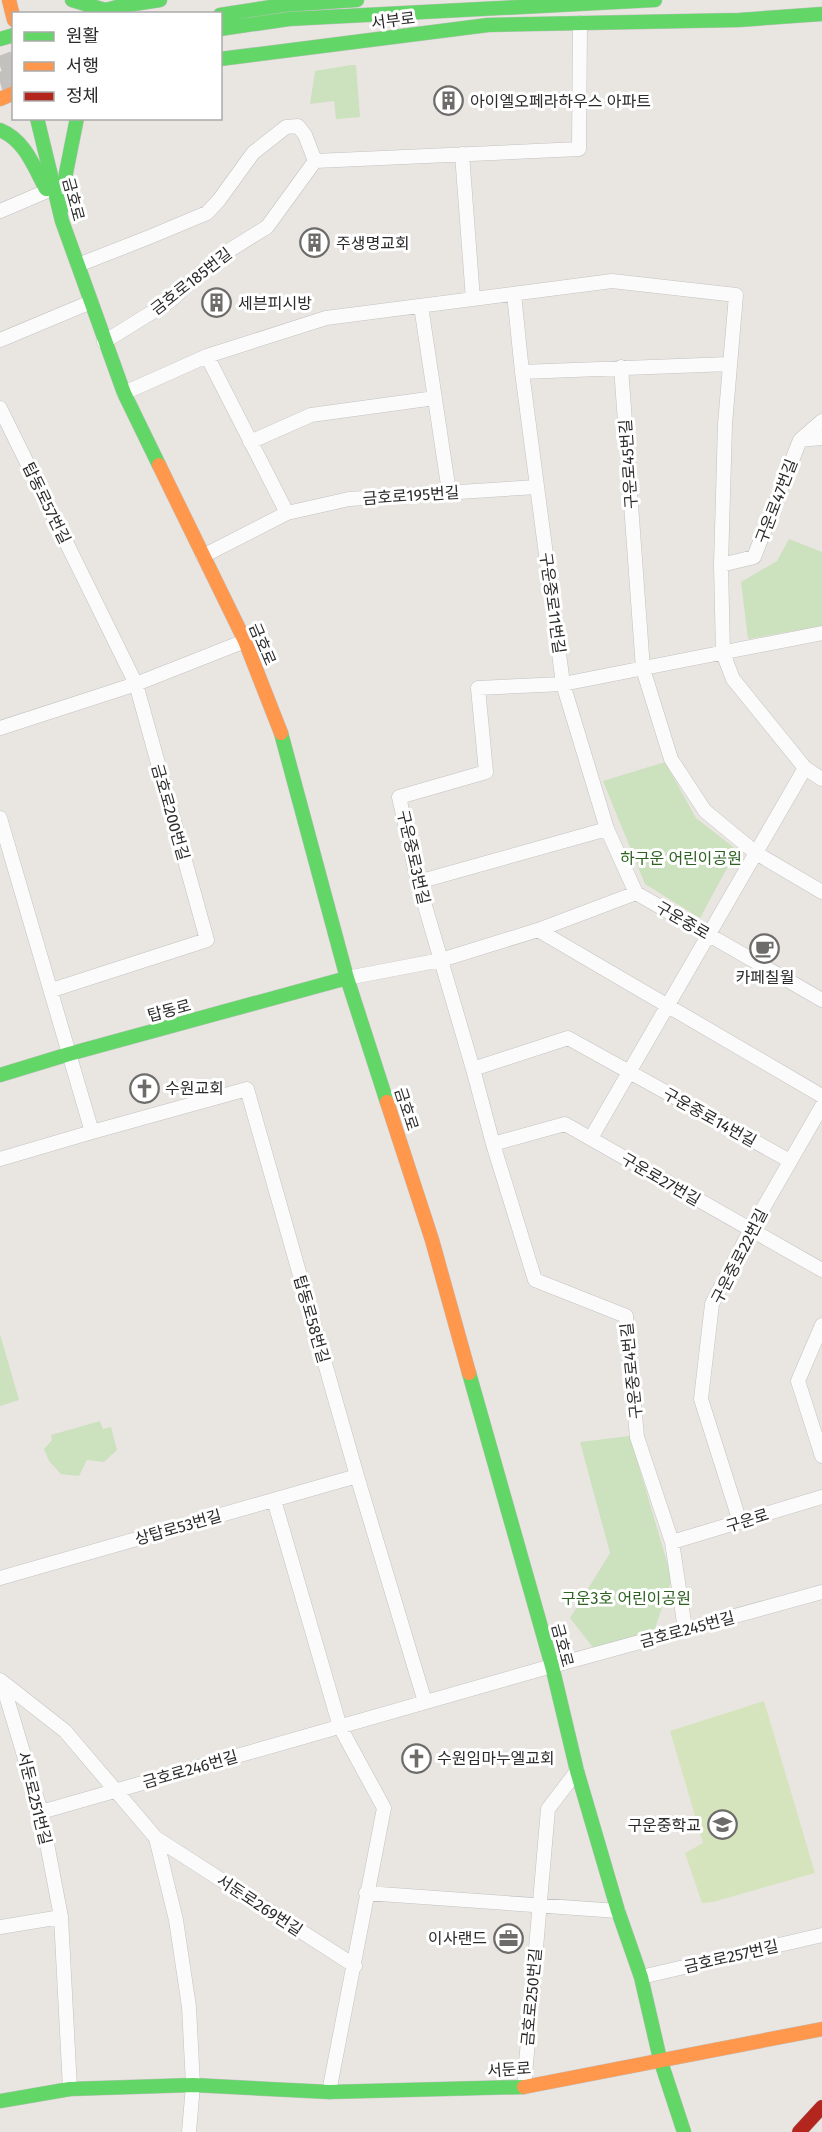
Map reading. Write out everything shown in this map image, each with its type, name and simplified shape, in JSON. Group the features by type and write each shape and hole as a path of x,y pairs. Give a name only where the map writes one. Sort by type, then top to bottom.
{"street":[{"path":"72,0 115,10 160,0"},
{"name":"서부로","path":"222,15 283,5 357,0"},
{"name":"서부로","path":"222,29 289,19 655,0"},
{"name":"서부로","path":"222,59 488,25 739,20 822,14"},
{"path":"78,265 207,213 253,153 286,127 298,126 305,135 315,161 579,149 580,23"},
{"name":"금호로","path":"37,120 62,221 124,393 245,641 282,737 347,978 432,1240 552,1666 577,1771 640,1977 660,2059 684,2132"},
{"path":"62,221 66,172 77,120"},
{"path":"0,130 8,132 30,157 62,221"},
{"path":"462,154 473,300"},
{"name":"금호로185번길","path":"104,342 170,301 217,258 267,227 315,161"},
{"path":"0,211 46,191"},
{"path":"124,393 207,356 326,318 612,281 736,295 729,364 721,565 723,653 733,679 805,768 822,779"},
{"name":"구운중로11번길","path":"513,294 563,684 607,829 636,893"},
{"path":"0,340 91,302"},
{"path":"421,306 449,492"},
{"path":"207,356 286,513"},
{"path":"522,372 729,364"},
{"name":"구운로45번길","path":"621,367 643,669 671,759 705,811 756,853 822,892"},
{"path":"250,442 311,415 435,398"},
{"name":"탑동로57번길","path":"0,408 93,598"},
{"name":"구운로47번길","path":"721,565 754,557 800,440 822,421"},
{"path":"800,440 822,438"},
{"name":"금호로195번길","path":"203,556 286,513 349,499 537,487"},
{"name":"금호로200번길","path":"52,990 207,940 136,684 93,598"},
{"path":"563,684 822,633"},
{"path":"0,728 136,684 245,641"},
{"name":"구운중로3번길","path":"441,960 418,882 399,797 486,772 478,688 563,684"},
{"path":"591,1138 805,768"},
{"path":"0,818 92,1132"},
{"path":"418,882 607,829"},
{"path":"347,978 441,960 538,930 636,893"},
{"name":"구운중로","path":"636,893 822,1000"},
{"path":"538,930 822,1096"},
{"name":"구운중로4번길","path":"441,960 535,1280 626,1316 637,1437 672,1542 685,1629"},
{"name":"탑동로","path":"0,1075 347,978"},
{"path":"474,1069 568,1038 629,1072"},
{"name":"구운중로14번길","path":"629,1072 790,1161"},
{"name":"탑동로58번길","path":"0,1159 247,1089 357,1476 425,1702"},
{"name":"구운중로22번길","path":"740,1522 701,1399 712,1304 750,1231 822,1106"},
{"name":"구운로27번길","path":"493,1143 565,1124 822,1270"},
{"path":"822,1325 798,1381 822,1456"},
{"name":"상탑로53번길","path":"0,1578 357,1476"},
{"name":"구운로","path":"672,1542 822,1497"},
{"path":"274,1500 340,1726 384,1808 366,1893 355,1966 328,2092"},
{"name":"금호로245번길","path":"552,1666 822,1592"},
{"name":"금호로246번길","path":"41,1812 552,1666"},
{"name":"서둔로251번길","path":"1,1679 65,1731 115,1791"},
{"name":"서둔로251번길","path":"1,1679 41,1812 61,1917 70,2089"},
{"name":"금호로250번길","path":"524,2087 548,1809 577,1771"},
{"name":"서둔로269번길","path":"115,1791 156,1838 355,1966"},
{"path":"156,1838 176,1920 189,2007 193,2085 189,2132"},
{"path":"366,1893 618,1911"},
{"path":"0,1927 61,1917"},
{"name":"금호로257번길","path":"640,1977 822,1935"},
{"name":"서둔로","path":"0,2101 70,2089 193,2085 328,2092 524,2087 822,2029"},
{"path":"799,2132 822,2108"}],"green space":[{"path":"356,65 360,117 336,119 334,101 310,104 315,71"},
{"path":"789,539 822,552 822,626 748,639 741,582 777,561"},
{"name":"하구운 어린이공원","path":"665,762 696,818 737,850 700,918 645,884 603,781"},
{"path":"0,1334 19,1400 0,1406"},
{"path":"100,1421 103,1429 111,1427 117,1450 104,1462 87,1460 79,1476 61,1474 49,1461 44,1449 52,1440 51,1435"},
{"name":"구운3호 어린이공원","path":"630,1436 672,1579 654,1631 595,1650 570,1618 610,1553 580,1442"},
{"path":"764,1701 815,1873 713,1902 702,1903 685,1853 703,1843 670,1731"}],"tunnel":[{"path":"0,66 12,62"},
{"path":"0,82 12,79"}],"traffic: fast":[{"path":"72,0 105,10"},
{"path":"98,12 160,0"},
{"path":"222,15 283,5 357,0"},
{"path":"222,29 289,19 655,0"},
{"path":"222,59 488,25 739,20 822,14"},
{"path":"0,39 12,36"},
{"path":"37,120 62,221 124,393 159,465"},
{"path":"63,207 66,173 77,120"},
{"path":"0,130 16,140 22,147 46,189"},
{"path":"281,733 347,978 387,1102"},
{"path":"0,1075 347,978"},
{"path":"469,1373 552,1666 577,1771 618,1911 641,1977 660,2059 684,2132"},
{"path":"0,2101 70,2089 193,2085 329,2092 524,2087"}],"traffic: slow":[{"path":"9,0 12,12"},
{"path":"0,99 12,94"},
{"path":"159,465 245,641 281,733"},
{"path":"387,1102 432,1240 469,1373"},
{"path":"524,2087 822,2029"}],"traffic: jam":[{"path":"799,2132 822,2107"}],"place":[{"name":"아이엘오페라하우스 아파트","path":"449,101"},
{"name":"주생명교회","path":"315,243"},
{"name":"세븐피시방","path":"217,303"},
{"name":"카페칠월","path":"765,949"},
{"name":"수원교회","path":"144,1088"},
{"name":"수원임마누엘교회","path":"416,1758"},
{"name":"구운중학교","path":"722,1825"},
{"name":"이사랜드","path":"508,1938"}]}
